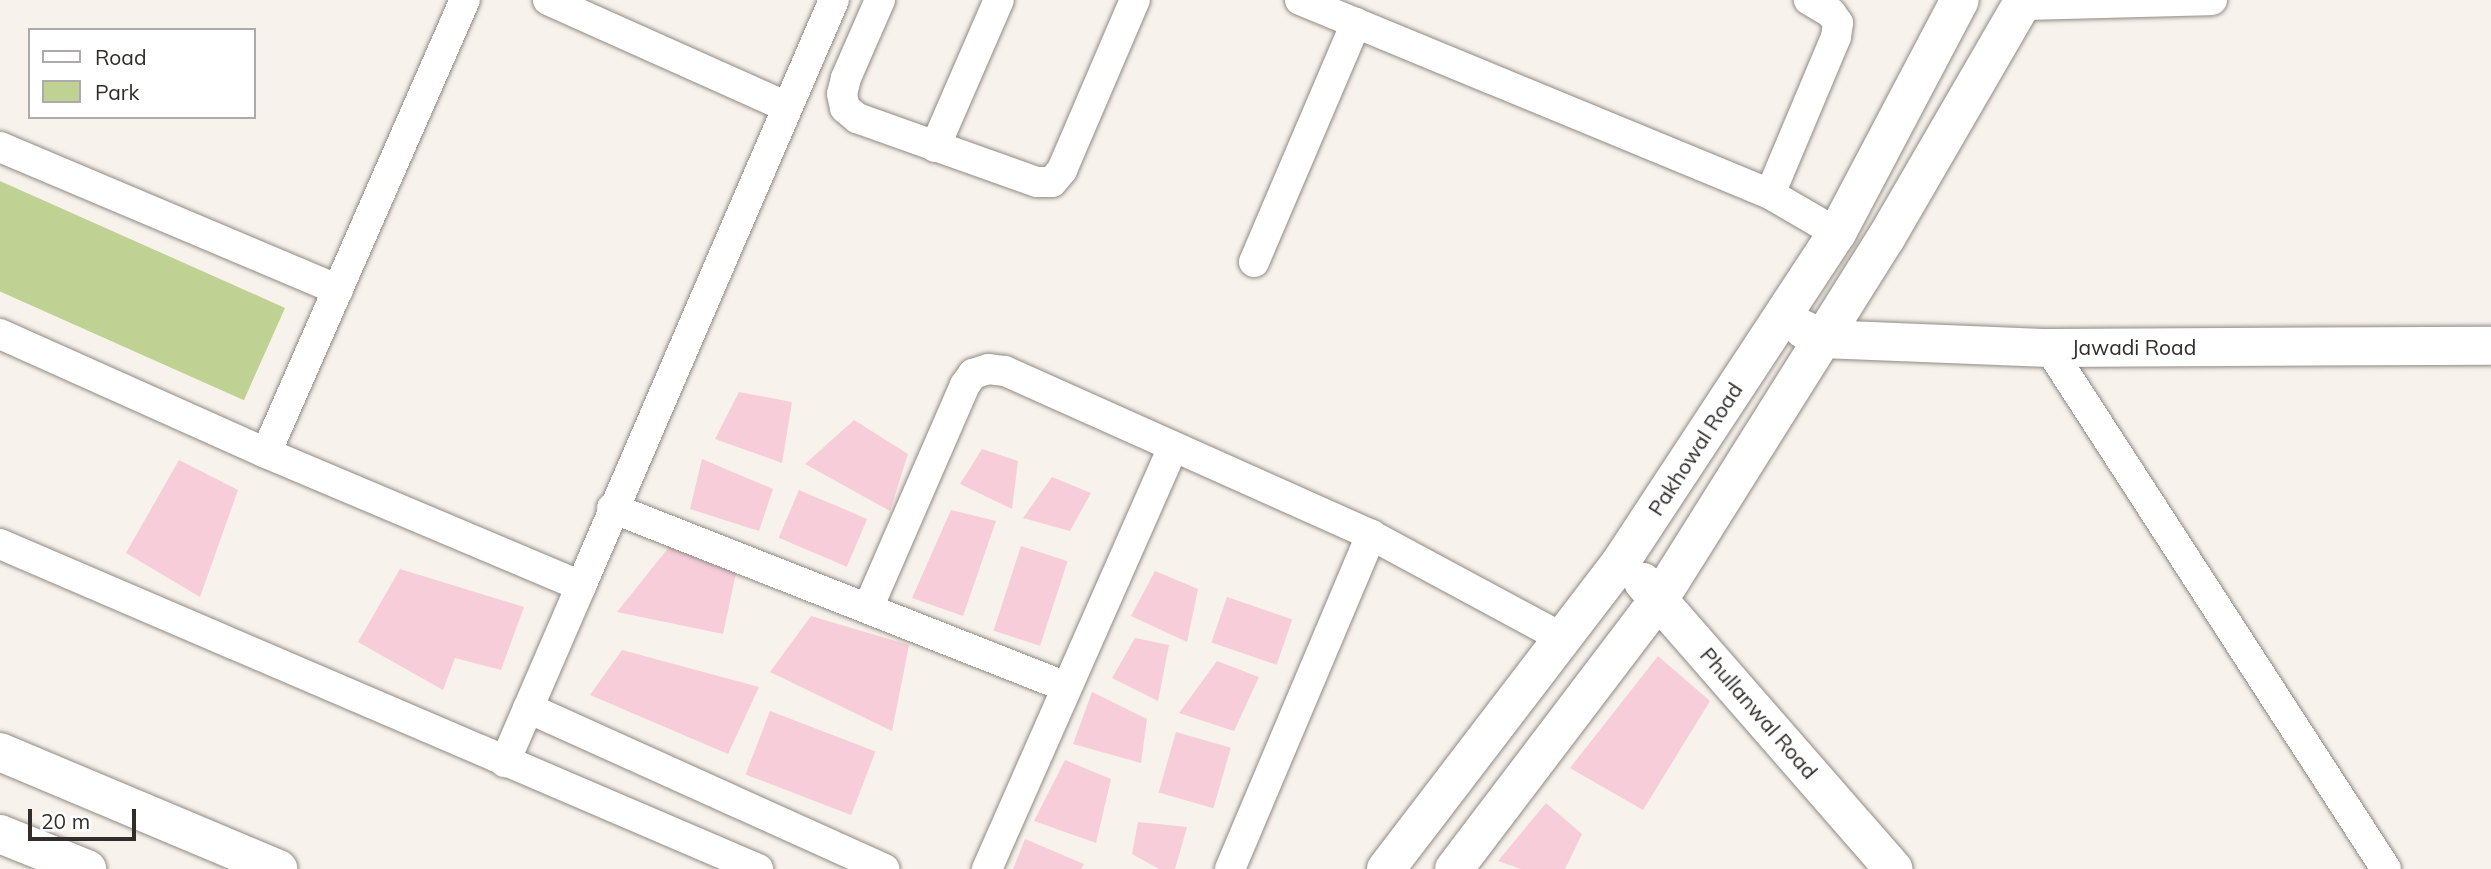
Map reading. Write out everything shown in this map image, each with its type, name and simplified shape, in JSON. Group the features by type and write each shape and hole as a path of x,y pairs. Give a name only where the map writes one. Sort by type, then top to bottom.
{"street":[{"path":"265,453 465,0"},
{"path":"548,0 787,107"},
{"path":"505,762 612,508 834,0"},
{"path":"880,0 846,78 842,94 845,108 857,118 1023,179 1052,182 1062,170 1135,0"},
{"path":"934,147 999,0"},
{"path":"1300,0 1770,194 1837,233"},
{"path":"1770,194 1836,37 1838,23 1831,13 1809,0"},
{"name":"Pakhowal Road","path":"1386,869 1622,560 1782,318 1837,233 1960,0"},
{"path":"1454,869 1660,598 1822,339 2023,2 2212,0"},
{"path":"1254,262 1356,23"},
{"path":"0,148 338,289"},
{"name":"Jawadi Road","path":"1782,318 1822,339 2049,348 2491,346"},
{"path":"0,334 265,453 581,586"},
{"path":"2049,348 2386,869"},
{"path":"868,608 973,374 988,369 1005,371 1173,449 1371,535 1564,639"},
{"path":"987,869 1065,686 1173,449"},
{"path":"612,508 1065,686"},
{"path":"1230,869 1371,535"},
{"path":"0,544 758,869"},
{"name":"Phullanwal Road","path":"1622,560 1660,598 1894,869"},
{"path":"528,708 884,869"},
{"path":"0,752 278,869"},
{"path":"0,834 87,869"}],"green space":[{"path":"0,181 285,308 244,400 0,292"}],"building":[{"path":"739,392 792,402 782,463 715,439"},
{"path":"854,420 908,454 890,511 805,464"},
{"path":"982,449 1018,461 1012,509 960,484"},
{"path":"702,459 773,489 759,531 690,509"},
{"path":"179,460 238,490 200,597 126,553"},
{"path":"1052,477 1091,493 1070,531 1023,518"},
{"path":"799,490 867,519 847,567 779,538"},
{"path":"951,510 996,521 963,616 912,598"},
{"path":"673,542 736,573 723,634 617,612"},
{"path":"1021,546 1068,561 1040,646 993,631"},
{"path":"400,569 524,607 501,670 455,658 443,690 358,642"},
{"path":"1155,571 1198,589 1187,642 1131,616"},
{"path":"1227,597 1292,619 1277,665 1211,642"},
{"path":"811,616 909,645 892,731 770,672"},
{"path":"1135,638 1169,645 1158,701 1112,678"},
{"path":"622,650 759,687 728,754 590,695"},
{"path":"1658,656 1710,701 1643,810 1570,768"},
{"path":"1217,661 1259,677 1234,731 1179,713"},
{"path":"1092,692 1147,719 1141,763 1073,744"},
{"path":"770,711 875,751 851,815 746,774"},
{"path":"1176,732 1231,748 1213,808 1159,793"},
{"path":"1065,760 1111,779 1096,843 1034,821"},
{"path":"1546,803 1582,834 1565,869 1521,869 1498,861"},
{"path":"1138,822 1187,827 1175,869 1159,869 1132,854"},
{"path":"1025,839 1084,864 1081,869 1013,869"}]}
